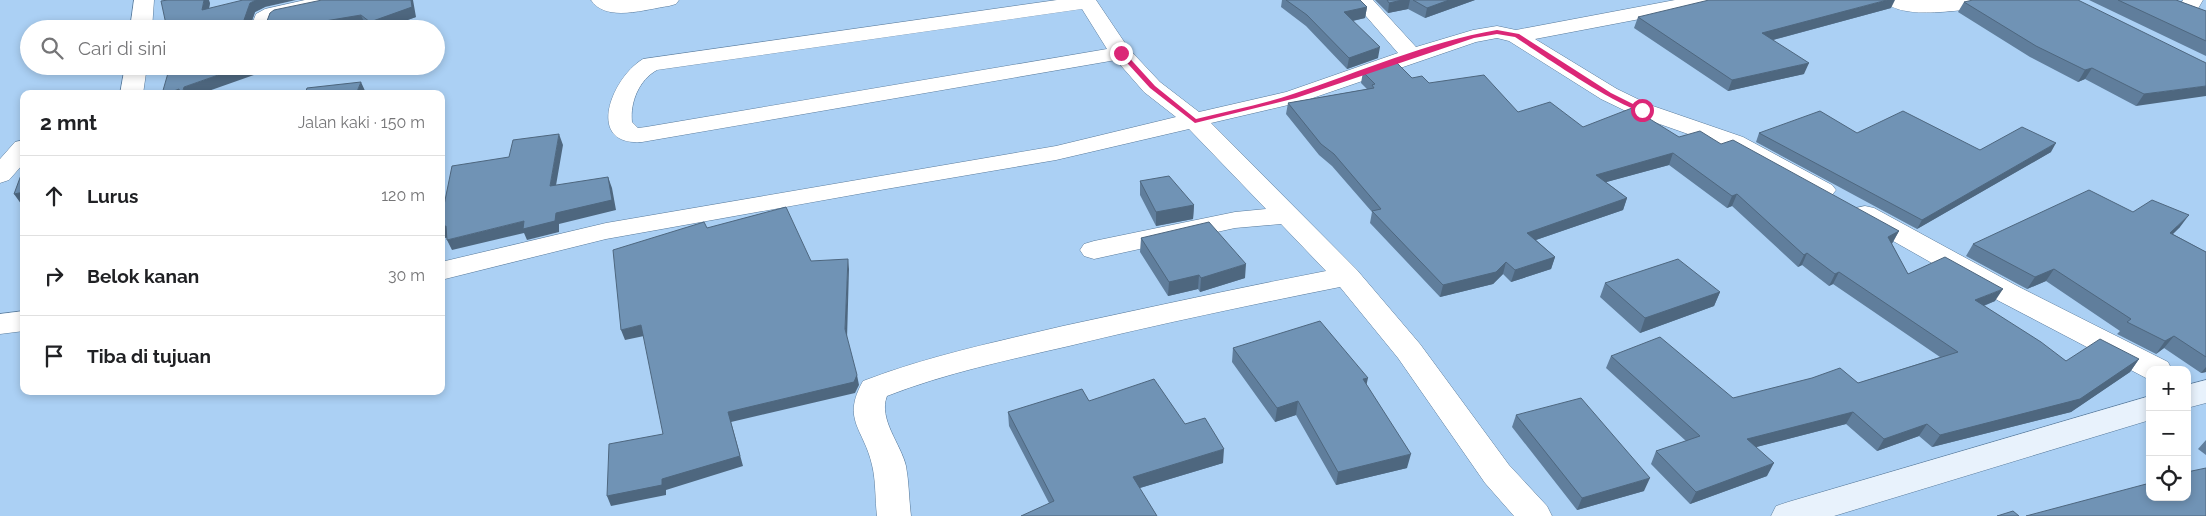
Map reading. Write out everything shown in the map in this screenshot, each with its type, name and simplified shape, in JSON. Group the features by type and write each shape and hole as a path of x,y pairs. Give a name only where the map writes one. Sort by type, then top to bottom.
{"main road":[{"path":"1788,516 2146,409"}],"street":[{"path":"142,20 144,0"},
{"path":"263,20 272,13 336,0"},
{"path":"601,0 614,7 669,0"},
{"path":"1362,0 1376,13 1412,55"},
{"path":"1516,36 1708,0"},
{"path":"1894,0 1914,6 1926,7 1991,0"},
{"path":"1121,53 654,133 632,135 623,129 619,119 619,110 630,84 639,70 651,64 1087,1 1121,53 1152,87 1195,121 1347,276 1409,351 1498,474 1535,516"},
{"path":"445,269 606,231 1056,153 1293,96 1412,55 1473,36 1497,32 1516,36 1609,94 1642,110 1734,142 2009,294 2149,366"},
{"path":"132,90 134,75"},
{"path":"0,175 20,152"},
{"path":"1094,250 1235,220 1287,215"},
{"path":"894,516 889,465 872,423 868,404 874,389 975,357 1150,316 1347,276"},
{"path":"0,324 20,322"}],"building":[{"path":"204,0 202,10 243,0 256,0 250,3 244,20 165,20 161,1"},
{"path":"322,0 411,0 412,7 376,20 367,20 361,15 331,20 267,20 270,13 274,10"},
{"path":"1286,0 1360,0 1367,7 1344,12 1380,47 1349,58 1307,15"},
{"path":"1387,0 1402,0 1389,3"},
{"path":"1413,0 1449,0 1427,8"},
{"path":"1709,0 1887,0 1762,33 1809,63 1732,80 1638,17"},
{"path":"1973,0 2078,0 2206,63 2206,86 2144,94 2092,68 2085,70 2036,46 1964,2"},
{"path":"2118,0 2176,0 2206,11 2206,41"},
{"path":"1395,61 1412,78 1422,76 1429,83 1484,75 1518,112 1550,102 1583,127 1632,108 1679,137 1700,131 1721,144 1733,140 1899,231 1888,237 1908,274 1945,257 2003,289 1975,300 2041,342 2066,361 2100,339 2139,359 2080,399 1940,435 1927,424 1884,439 1853,412 1747,439 1774,463 1696,492 1656,451 1700,436 1611,356 1660,337 1733,398 1812,378 1840,368 1858,383 1958,352 1839,272 1835,274 1807,253 1804,255 1737,194 1732,196 1673,153 1596,175 1627,198 1527,233 1555,257 1515,270 1506,262 1496,272 1443,285 1372,211 1381,209 1334,154 1321,144 1288,103 1374,88 1372,85 1375,84 1363,72"},
{"path":"167,75 218,75 184,87 183,90 163,90"},
{"path":"361,82 358,90 306,90 307,88"},
{"path":"1820,111 1857,133 1903,111 1980,150 2022,127 2056,143 1922,220 1759,133"},
{"path":"559,134 550,186 608,177 612,200 556,213 555,221 523,229 524,221 447,240 445,200 452,166 509,157 513,140"},
{"path":"1169,176 1194,205 1156,212 1140,181"},
{"path":"20,178 20,193 14,194"},
{"path":"2089,190 2133,212 2152,200 2189,215 2170,233 2206,252 2206,357 2174,336 2165,341 2127,322 2131,319 2054,269 2035,277 1973,244"},
{"path":"786,207 811,261 848,259 845,329 857,375 854,382 728,412 740,456 662,479 662,485 607,496 609,444 663,434 641,325 621,330 613,250 704,222 707,228"},
{"path":"1209,222 1246,264 1201,278 1199,275 1169,282 1141,238"},
{"path":"1678,259 1720,292 1645,318 1605,283"},
{"path":"1320,321 1368,378 1363,379 1411,454 1338,472 1298,401 1277,408 1233,348"},
{"path":"1154,379 1185,424 1205,418 1224,449 1133,477 1157,516 1021,516 1054,501 1008,412 1082,389 1089,401"},
{"path":"1581,398 1650,478 1582,498 1516,415"},
{"path":"2206,468 2206,516 2026,516 2146,484 2146,501 2191,501 2191,471"},
{"path":"2013,511 2019,516 1997,516"}],"route":[{"path":"1121,53 1152,87 1195,121 1293,96 1412,55 1473,36 1497,32 1516,36 1609,94 1642,110"}]}
